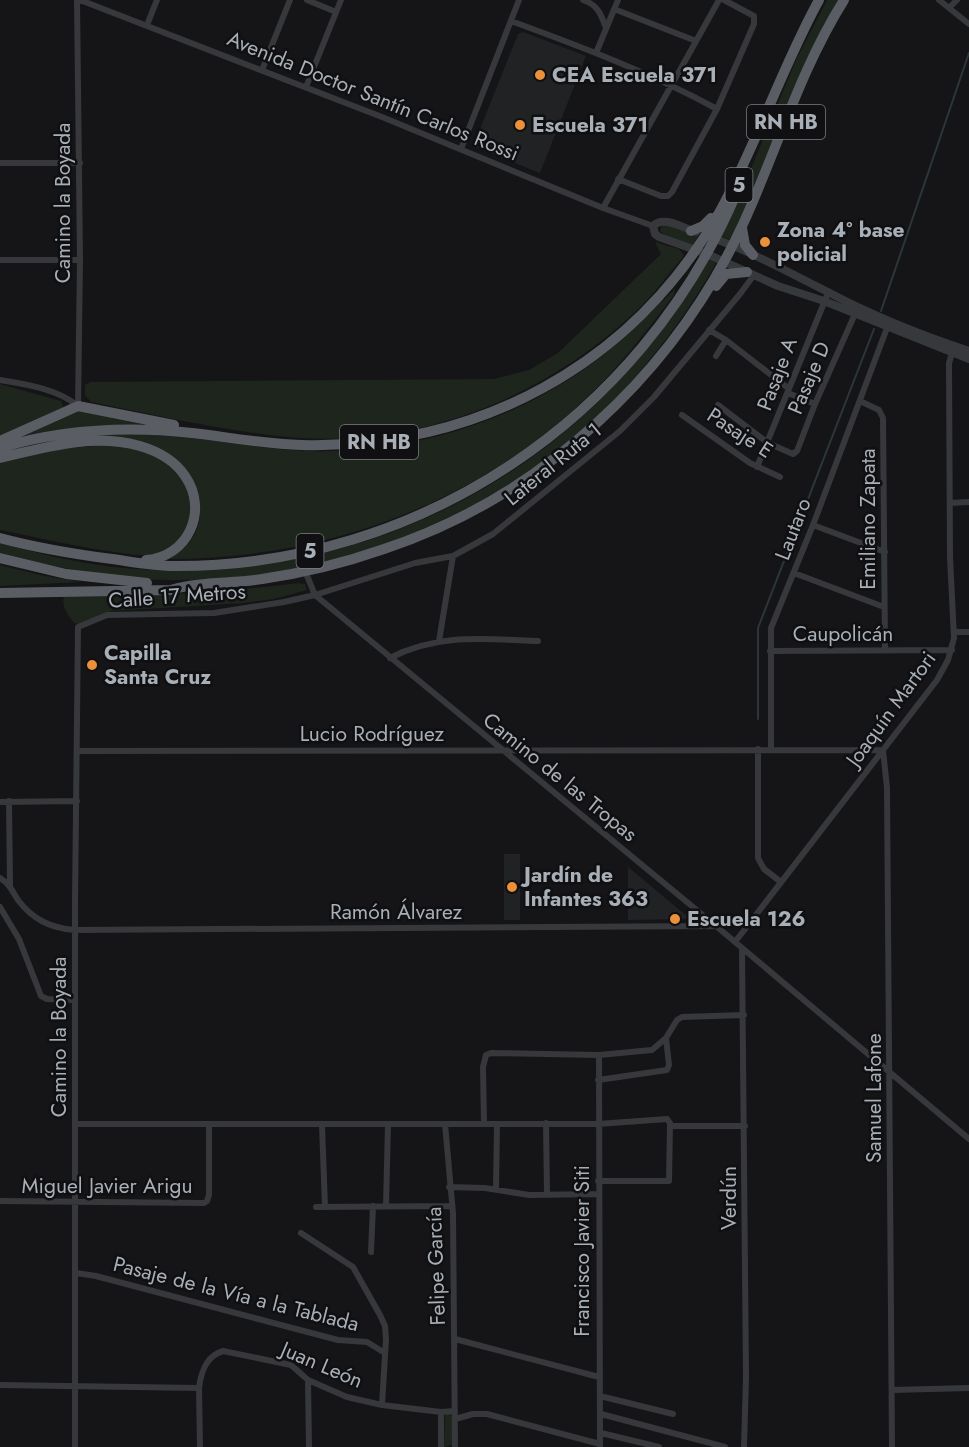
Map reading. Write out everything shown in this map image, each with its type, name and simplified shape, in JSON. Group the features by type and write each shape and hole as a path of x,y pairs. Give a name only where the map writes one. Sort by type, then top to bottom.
{"highway":[{"name":"RN HB","path":"710,237 717,216 761,129 796,45 819,0"},
{"name":"RN HB","path":"0,593 171,590 189,584 216,584 261,579 305,571 364,556 401,543 468,513 529,477 571,445 612,408 677,336 724,262 742,226 811,63 844,0"},
{"name":"5","path":"0,538 62,552 151,565 175,566 265,560 349,541 443,504 485,482 522,458 573,418 613,381 640,350 688,285 701,252 736,194 761,129"},
{"path":"691,231 717,216"},
{"path":"742,226 745,245 753,255"},
{"name":"RN HB","path":"0,448 54,434 90,430 139,429 194,433 268,443 330,446 403,438 442,429 474,419 533,394 565,375 602,349 652,304 701,252"},
{"path":"704,295 713,290 726,274 750,273"},
{"path":"0,441 78,406 180,427 194,433"},
{"path":"0,458 63,443 99,440 142,447 173,463 189,482 195,499 195,516 191,530 176,549 162,557 122,561"},
{"path":"0,558 54,572 93,578 189,584"}],"street":[{"name":"Avenida Doctor Santín Carlos Rossi","path":"79,0 306,87 652,226 659,237 701,252 778,286 824,301 887,328 953,350 969,351"},
{"name":"Camino la Boyada","path":"78,406 79,0"},
{"path":"147,25 157,0"},
{"path":"262,70 290,0"},
{"path":"307,0 336,12"},
{"path":"306,87 341,0"},
{"path":"461,149 519,0"},
{"path":"583,0 596,5 606,28"},
{"path":"596,52 618,0"},
{"path":"603,208 719,0"},
{"path":"618,179 661,196 668,196 672,192 717,109 755,19 724,0"},
{"path":"939,0 969,24"},
{"path":"949,8 957,0"},
{"path":"614,9 696,41"},
{"path":"511,21 596,52 672,84 717,109"},
{"path":"0,163 80,163"},
{"name":"Avenida Doctor Santín Carlos Rossi","path":"652,226 664,221 732,246 969,359"},
{"path":"0,260 80,260"},
{"path":"778,286 785,280 786,271"},
{"name":"Lateral Ruta 1","path":"315,595 415,563 453,556 493,534 620,431 654,398 710,330 750,273"},
{"name":"Pasaje A","path":"757,468 828,293"},
{"name":"Pasaje D","path":"768,442 793,454 797,451 855,314"},
{"name":"Lautaro","path":"771,749 771,628 813,525 887,328"},
{"path":"710,330 726,340 788,390 815,404"},
{"path":"717,356 726,340"},
{"name":"Joaquín Martori","path":"735,942 937,680 952,650 954,632 949,363 953,350"},
{"path":"0,380 60,395 78,406"},
{"name":"Emiliano Zapata","path":"860,401 879,410 883,418 885,650"},
{"path":"718,405 768,442"},
{"name":"Pasaje E","path":"682,415 757,468 780,477"},
{"path":"950,503 969,502"},
{"path":"813,525 885,552"},
{"path":"439,641 453,556"},
{"name":"Camino de las Tropas","path":"305,571 315,595 716,926 969,1139"},
{"path":"794,573 884,607"},
{"name":"Calle 17 Metros","path":"78,627 107,615 214,613 315,595"},
{"name":"Camino la Boyada","path":"75,1447 75,930 78,751 76,645 78,627"},
{"path":"954,632 969,632"},
{"path":"390,658 409,648 439,641 480,638 538,641"},
{"name":"Caupolicán","path":"770,651 952,650"},
{"path":"758,749 758,858 764,869 781,882"},
{"name":"Lucio Rodríguez","path":"78,751 882,750"},
{"name":"Samuel Lafone","path":"882,750 887,788 892,1447"},
{"path":"0,801 77,801"},
{"path":"9,801 10,885"},
{"path":"0,878 10,885 17,898 35,918 46,924 75,930"},
{"path":"0,907 19,939 41,996 47,999 75,1000"},
{"name":"Ramón Álvarez","path":"75,930 716,926"},
{"name":"Verdún","path":"742,950 745,1126 744,1447"},
{"path":"484,1124 483,1066 486,1055 491,1053 599,1055 654,1049 682,1017 744,1016"},
{"path":"598,1080 667,1070 669,1065 666,1038"},
{"name":"Francisco Javier Siti","path":"599,1055 600,1446"},
{"path":"76,1124 322,1125 668,1122 745,1126"},
{"path":"598,1181 669,1181 668,1122"},
{"path":"546,1123 547,1193"},
{"name":"Miguel Javier Arigu","path":"0,1201 201,1204 207,1201 209,1195 208,1124"},
{"path":"386,1206 388,1124"},
{"name":"Felipe García","path":"445,1124 453,1212 455,1339 599,1377"},
{"path":"496,1124 496,1190"},
{"path":"322,1125 325,1207"},
{"path":"449,1187 529,1195 598,1194"},
{"path":"371,1252 373,1206"},
{"path":"316,1207 451,1206"},
{"path":"301,1233 353,1267 385,1326 382,1405"},
{"name":"Pasaje de la Vía a la Tablada","path":"76,1273 96,1276 338,1340 352,1343 368,1342 385,1353"},
{"path":"455,1339 455,1447"},
{"name":"Juan León","path":"199,1388 207,1362 223,1351 291,1365 308,1380 347,1397 382,1405 441,1412 455,1411"},
{"path":"308,1380 309,1447"},
{"path":"0,1385 199,1388 200,1447"},
{"path":"892,1390 969,1388"},
{"path":"600,1396 674,1414"},
{"path":"441,1412 441,1447"},
{"path":"455,1419 473,1414 487,1414 600,1446"},
{"path":"601,1414 725,1447"},
{"path":"601,1433 659,1447"}],"shaded area":[{"path":"827,0 838,0 795,89 731,240 721,236 796,60"},
{"path":"523,32 586,56 540,173 475,147 474,144 518,34"},
{"path":"665,225 698,236 693,245 666,237 660,231"},
{"path":"655,242 679,249 684,255 641,307 598,344 559,370 518,393 475,412 429,426 383,435 336,439 288,437 214,427 91,402 85,395 85,385 91,382 494,379 529,370 558,353 661,254"},
{"path":"709,259 716,263 666,339 628,385 586,427 558,450 486,498 444,520 401,538 310,565 264,574 217,579 127,578 63,568 0,553 0,543 56,557 113,567 152,570 239,567 322,553 401,529 475,494 543,449 606,394 661,331"},
{"path":"675,289 674,295 607,377 539,439 492,470 443,497 391,520 337,537 282,549 227,557 170,559 186,546 196,532 200,518 197,489 137,440 25,445 120,434 191,438 309,451 386,447 424,440 498,416 567,381 618,343"},
{"path":"0,384 61,401 63,407 0,437"},
{"path":"81,409 145,424 21,437"},
{"path":"103,445 121,446 148,453 165,461 181,478 190,504 190,517 179,540 154,554 137,555 81,547 0,530 0,463 61,449"},
{"path":"0,565 40,575 81,582 0,586"},
{"path":"305,584 307,590 274,599 111,611 78,624 69,617 63,604 64,596 208,593"},
{"name":"Jardín de Infantes 363","path":"504,854 520,854 520,920 504,920"},
{"path":"628,867 688,917 688,919 628,920"},
{"path":"449,1413 452,1418 452,1445 444,1447 445,1415"}],"waterway":[{"path":"881,311 969,53"},
{"path":"758,719 758,628 874,329"}],"place":[{"name":"CEA Escuela 371","path":"540,75"},
{"name":"Escuela 371","path":"520,125"},
{"name":"Zona 4° base policial","path":"765,242"},
{"name":"Capilla Santa Cruz","path":"92,665"},
{"name":"Jardín de Infantes 363","path":"512,887"},
{"name":"Escuela 126","path":"675,919"}]}
